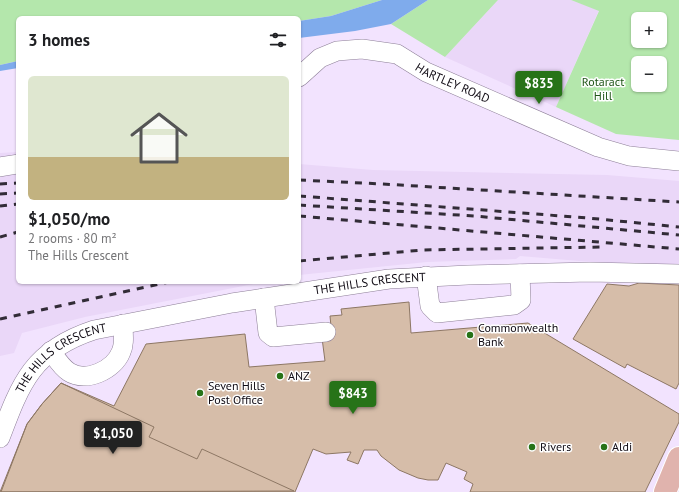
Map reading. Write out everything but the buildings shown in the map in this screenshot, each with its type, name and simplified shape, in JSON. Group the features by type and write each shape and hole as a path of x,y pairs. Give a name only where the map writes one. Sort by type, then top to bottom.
{"main road":[{"path":"665,492 679,458"}],"street":[{"name":"HARTLEY ROAD","path":"301,75 320,58 337,51 362,49 397,54 426,72 598,147 630,156 679,161"},
{"path":"0,166 16,164"},
{"name":"THE HILLS CRESCENT","path":"0,438 16,395 26,378 51,351 81,335 123,324 264,298 382,280 426,276 598,272 679,274"},
{"path":"426,276 430,306 432,310 437,313 514,305 520,300 520,274"},
{"path":"264,298 266,327 268,333 273,336 326,332"},
{"path":"51,351 70,373 81,376 96,374 108,368 116,361 121,352 123,324"}],"shaded area":[{"path":"498,0 571,0 599,10 556,107 445,57"},
{"path":"16,152 16,284 253,284 85,317 22,333 14,353 0,356 0,153"},
{"path":"301,164 373,170 607,175 679,181 679,266 615,264 520,256 516,259 427,262 301,275"}],"green space":[{"path":"0,0 382,0 331,16 301,21 301,16 16,16 16,61 0,65"},
{"path":"428,0 498,0 445,57 391,24"},
{"name":"Rotaract Hill","path":"571,0 679,0 679,140 616,134 556,107 599,11"}],"water":[{"path":"382,0 428,0 391,24 355,31 301,38 301,21 331,16"},
{"path":"16,61 16,68 0,71 0,65"}],"railway":[{"path":"301,180 679,202"},
{"path":"0,184 16,183"},
{"path":"0,194 16,193"},
{"path":"301,196 588,218 679,227"},
{"path":"0,206 16,204"},
{"path":"301,205 474,216 679,235"},
{"path":"301,216 679,249"},
{"path":"0,237 16,233"},
{"path":"301,261 422,250 601,247"},
{"path":"0,319 160,284"}],"place":[{"name":"Commonwealth Bank","path":"470,335"},
{"name":"ANZ","path":"280,376"},
{"name":"Seven Hills Post Office","path":"200,393"},
{"name":"Rivers","path":"532,447"},
{"name":"Aldi","path":"604,447"}]}
